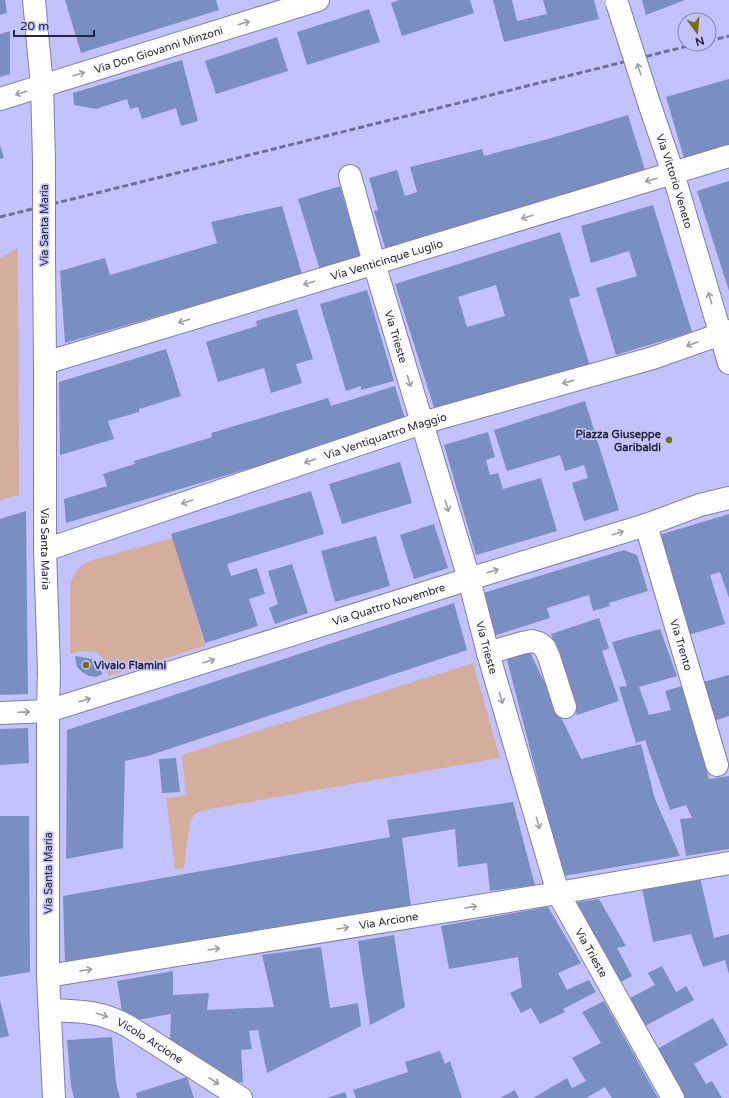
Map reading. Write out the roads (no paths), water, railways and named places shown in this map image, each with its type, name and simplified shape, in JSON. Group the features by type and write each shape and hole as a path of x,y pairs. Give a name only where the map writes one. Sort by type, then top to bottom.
{"street":[{"name":"Via Santa Maria","path":"34,0 42,86 44,160 45,550 49,671 48,976 54,1098"},
{"name":"Via Don Giovanni Minzoni","path":"0,99 318,0"},
{"name":"Via Vittorio Veneto","path":"617,1 725,333 729,363"},
{"name":"Via Venticinque Luglio","path":"45,363 729,156"},
{"name":"Via Trieste","path":"350,176 374,264 469,579 488,653 558,892 673,1098"},
{"name":"Via Ventiquattro Maggio","path":"45,550 422,423 653,358 725,333"},
{"name":"Via Quattro Novembre","path":"0,712 48,711 646,524 700,505 729,498"},
{"name":"Via Trento","path":"646,524 717,765"},
{"name":"Via Trieste","path":"488,653 532,641 539,643 545,648 550,656 565,707"},
{"name":"Via Arcione","path":"48,976 729,863"},
{"name":"Vicolo Arcione","path":"50,1010 95,1013 113,1019 128,1026 241,1098"}],"railway":[{"path":"717,39 729,36"},
{"path":"0,217 677,49"}],"place":[{"name":"Piazza Giuseppe Garibaldi","path":"669,440"},
{"name":"Vivaio Flamini","path":"86,665"}]}
